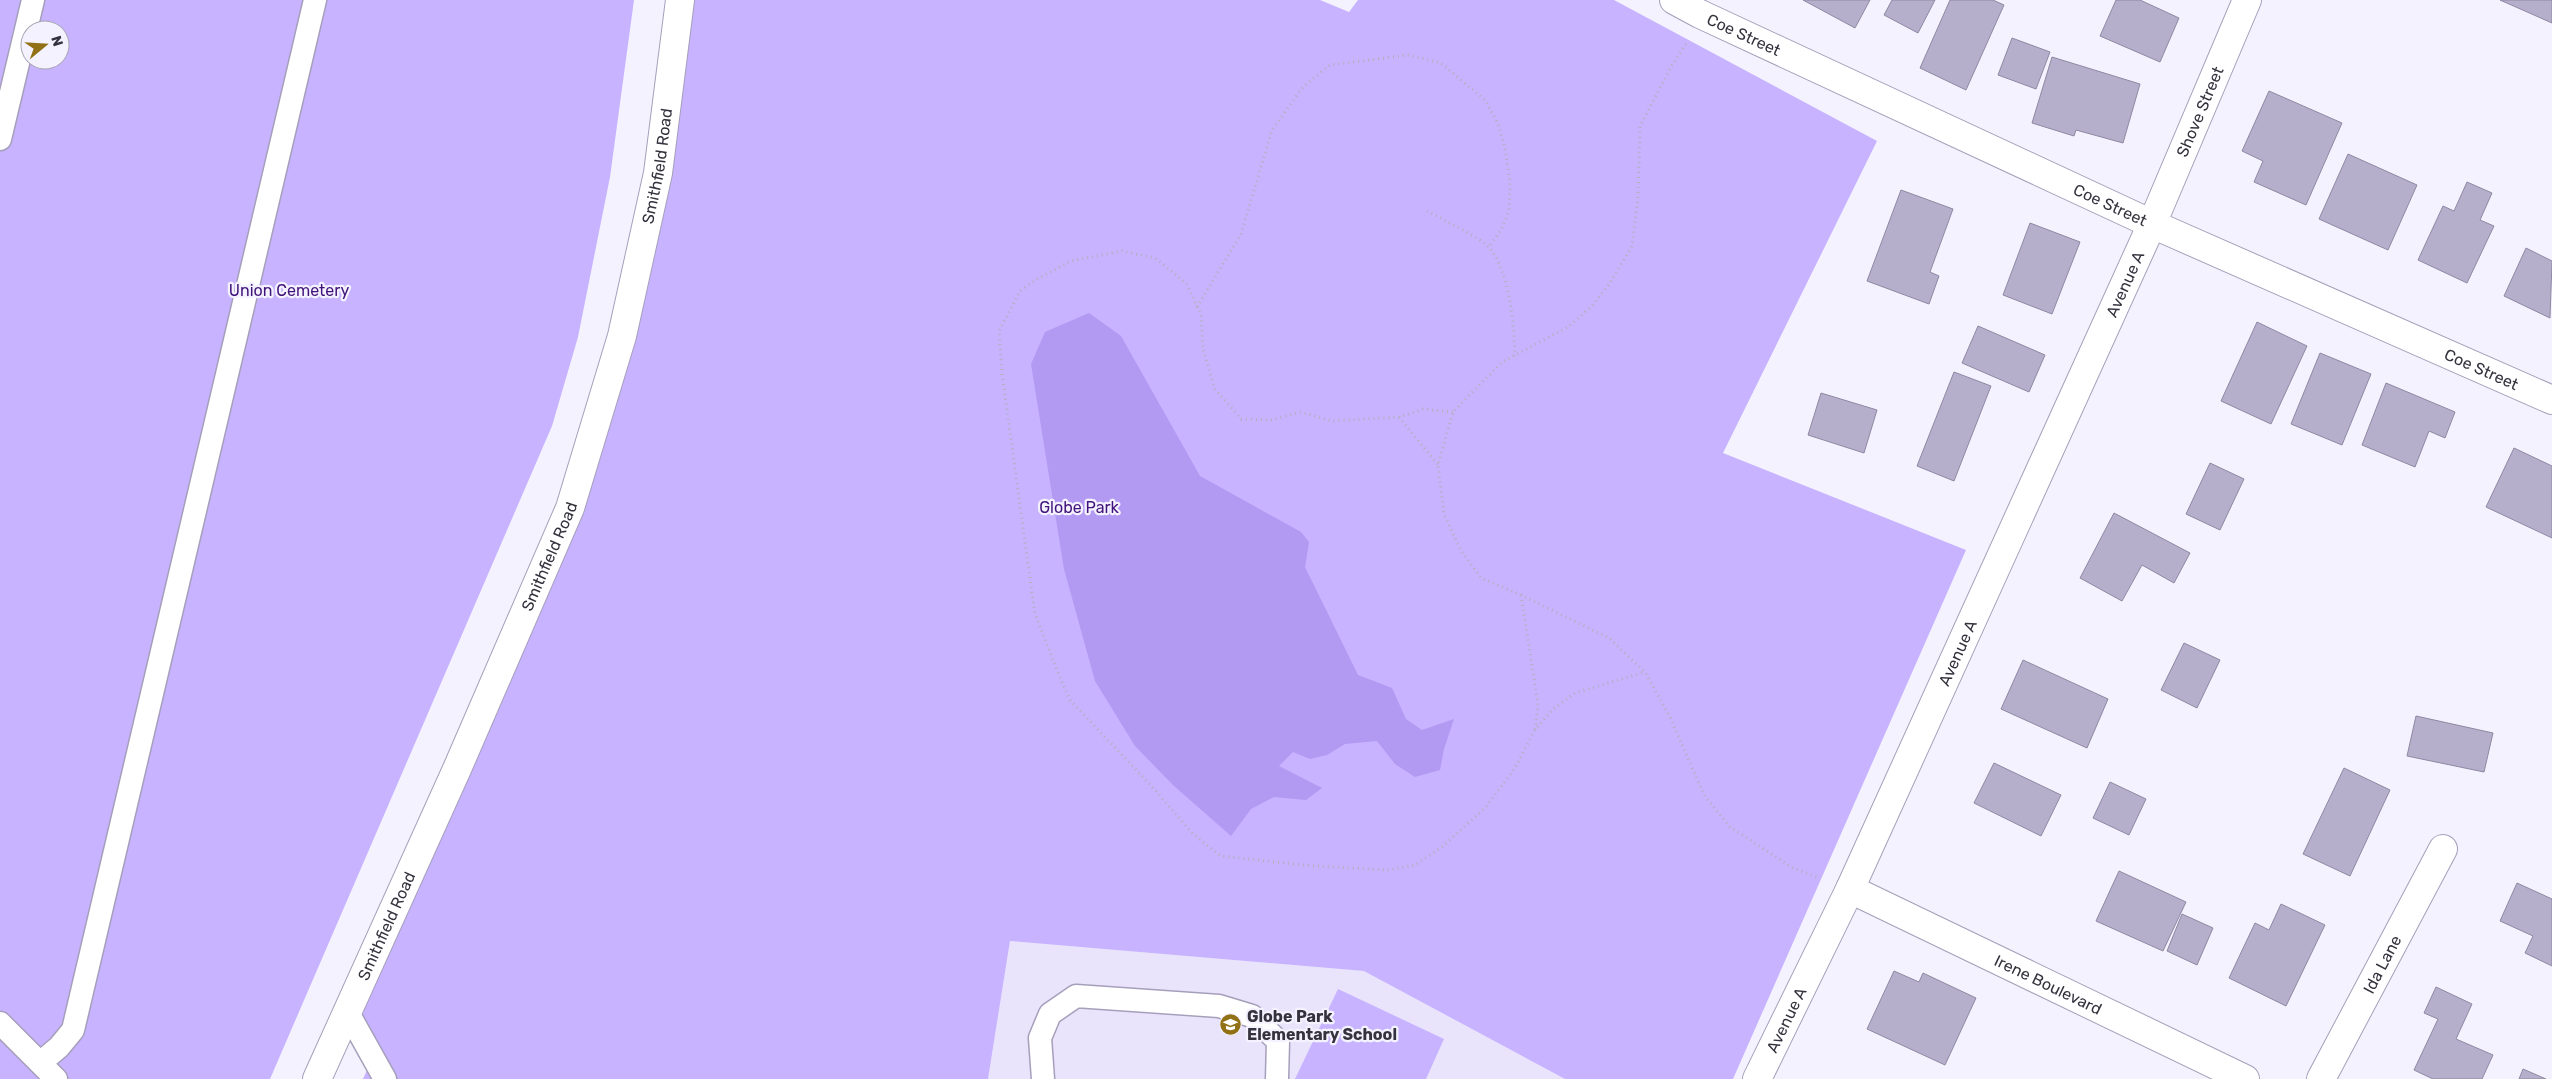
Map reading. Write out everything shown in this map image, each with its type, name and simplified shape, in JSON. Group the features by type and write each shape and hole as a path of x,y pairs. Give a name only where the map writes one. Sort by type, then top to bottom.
{"street":[{"name":"Smithfield Road","path":"317,1079 457,769 570,508 622,336 658,173 680,0"},
{"name":"Coe Street","path":"1674,0 1703,7 2152,224 2552,400"},
{"name":"Shove Street","path":"2152,224 2247,0"},
{"name":"Avenue A","path":"1757,1079 1850,889 2152,224"},
{"name":"Ida Lane","path":"2321,1079 2443,849"},
{"name":"Irene Boulevard","path":"1850,889 2245,1079"}],"lane":[{"path":"0,139 33,0"},
{"path":"40,1063 59,1047 73,1030 315,0"},
{"path":"1043,1079 1040,1038 1050,1014 1076,996 1219,1006 1252,1016 1278,1041 1277,1079"},
{"path":"347,1011 385,1079"},
{"path":"0,1023 56,1079"}],"path":[{"path":"1703,7 1640,126 1638,198 1632,246 1610,283 1591,307 1568,327 1502,362 1453,412 1438,465 1444,514 1460,549 1481,578 1521,595 1609,638 1645,672 1670,717 1704,795 1730,827 1793,868 1850,889"},
{"path":"1197,307 1241,234 1272,130 1303,87 1330,65 1408,55 1441,63 1486,101 1498,124 1506,148 1510,182 1509,211 1502,230 1489,247"},
{"path":"1427,211 1489,247 1501,270 1514,324 1515,356"},
{"path":"1453,412 1423,409 1399,417 1332,421 1301,412 1271,420 1241,419 1215,389 1203,349 1200,314 1186,283 1155,258 1122,252 1071,261 1037,279 1020,291 999,331 1002,374 1035,614 1070,700 1155,790 1193,834 1222,856 1389,870 1415,865 1442,848 1485,808 1515,768 1534,731 1554,709 1575,693 1645,672"},
{"path":"1399,417 1438,465"},
{"path":"1521,595 1538,704 1534,731"}],"shaded area":[{"path":"1089,313 1121,336 1200,476 1301,532 1309,542 1305,567 1358,675 1392,688 1406,719 1422,730 1454,719 1444,749 1440,770 1415,777 1395,764 1377,741 1345,744 1327,755 1310,759 1293,752 1279,766 1322,788 1306,800 1274,797 1251,809 1231,836 1173,785 1135,746 1095,681 1064,569 1031,364 1045,332"},
{"name":"Globe Park Elementary School","path":"1010,941 1365,971 1565,1079 988,1079"}],"green space":[{"name":"Union Cemetery","path":"0,0 634,0 610,177 578,337 552,426 270,1079 0,1079"},
{"name":"Globe Park","path":"668,0 1320,0 1349,12 1358,0 1614,0 1877,141 1723,453 1966,550 1733,1079 1565,1079 1364,971 1010,941 988,1079 363,1079 377,1048 340,1028 557,522 619,331 645,184"},
{"path":"1338,989 1444,1039 1426,1079 1295,1079"}],"building":[{"path":"1803,0 1870,0 1855,28"},
{"path":"1892,0 1935,0 1918,33 1884,15"},
{"path":"1950,0 1993,0 2004,5 1966,90 1920,68"},
{"path":"2116,0 2140,0 2179,18 2160,62 2100,36"},
{"path":"2500,0 2552,0 2552,23"},
{"path":"2012,38 2050,52 2036,89 1998,75"},
{"path":"2052,57 2140,84 2123,143 2076,130 2074,136 2032,123"},
{"path":"2269,91 2342,123 2306,205 2254,182 2263,161 2242,151"},
{"path":"2348,154 2417,185 2388,250 2319,219"},
{"path":"2467,182 2492,193 2480,220 2494,226 2467,283 2418,260 2443,206 2454,211"},
{"path":"1901,190 1953,209 1930,272 1939,276 1929,304 1867,281"},
{"path":"2030,223 2080,242 2052,314 2003,295"},
{"path":"2526,248 2552,261 2550,318 2504,296"},
{"path":"2257,322 2307,346 2271,424 2221,401"},
{"path":"1978,326 2045,355 2029,392 1962,363"},
{"path":"2320,353 2371,374 2342,445 2291,424"},
{"path":"1954,372 1991,386 1954,481 1917,466"},
{"path":"2386,383 2455,412 2445,438 2429,431 2415,467 2362,445"},
{"path":"1821,393 1877,410 1864,453 1808,435"},
{"path":"2514,448 2552,466 2552,538 2486,507"},
{"path":"2210,463 2244,479 2220,530 2186,514"},
{"path":"2114,513 2190,553 2174,583 2142,565 2122,601 2080,578"},
{"path":"2184,643 2220,660 2197,708 2161,690"},
{"path":"2023,660 2108,699 2087,748 2001,709"},
{"path":"2416,716 2493,733 2484,772 2407,756"},
{"path":"1994,763 2061,795 2041,836 1974,803"},
{"path":"2344,768 2390,790 2350,876 2303,854"},
{"path":"2110,782 2146,799 2129,835 2093,818"},
{"path":"2119,871 2186,902 2163,951 2096,921"},
{"path":"2517,883 2552,899 2552,966 2525,953 2533,936 2500,921"},
{"path":"2281,904 2325,925 2286,1006 2229,978 2255,923 2269,930"},
{"path":"2182,914 2213,928 2197,965 2167,951"},
{"path":"1894,971 1919,982 1923,973 1976,998 1945,1065 1867,1029"},
{"path":"2436,987 2472,1004 2456,1039 2493,1055 2482,1079 2433,1079 2414,1070 2438,1019 2424,1013"},
{"path":"2523,1069 2546,1079 2519,1079"}],"place":[{"name":"Globe Park Elementary School","path":"1231,1025"}]}
